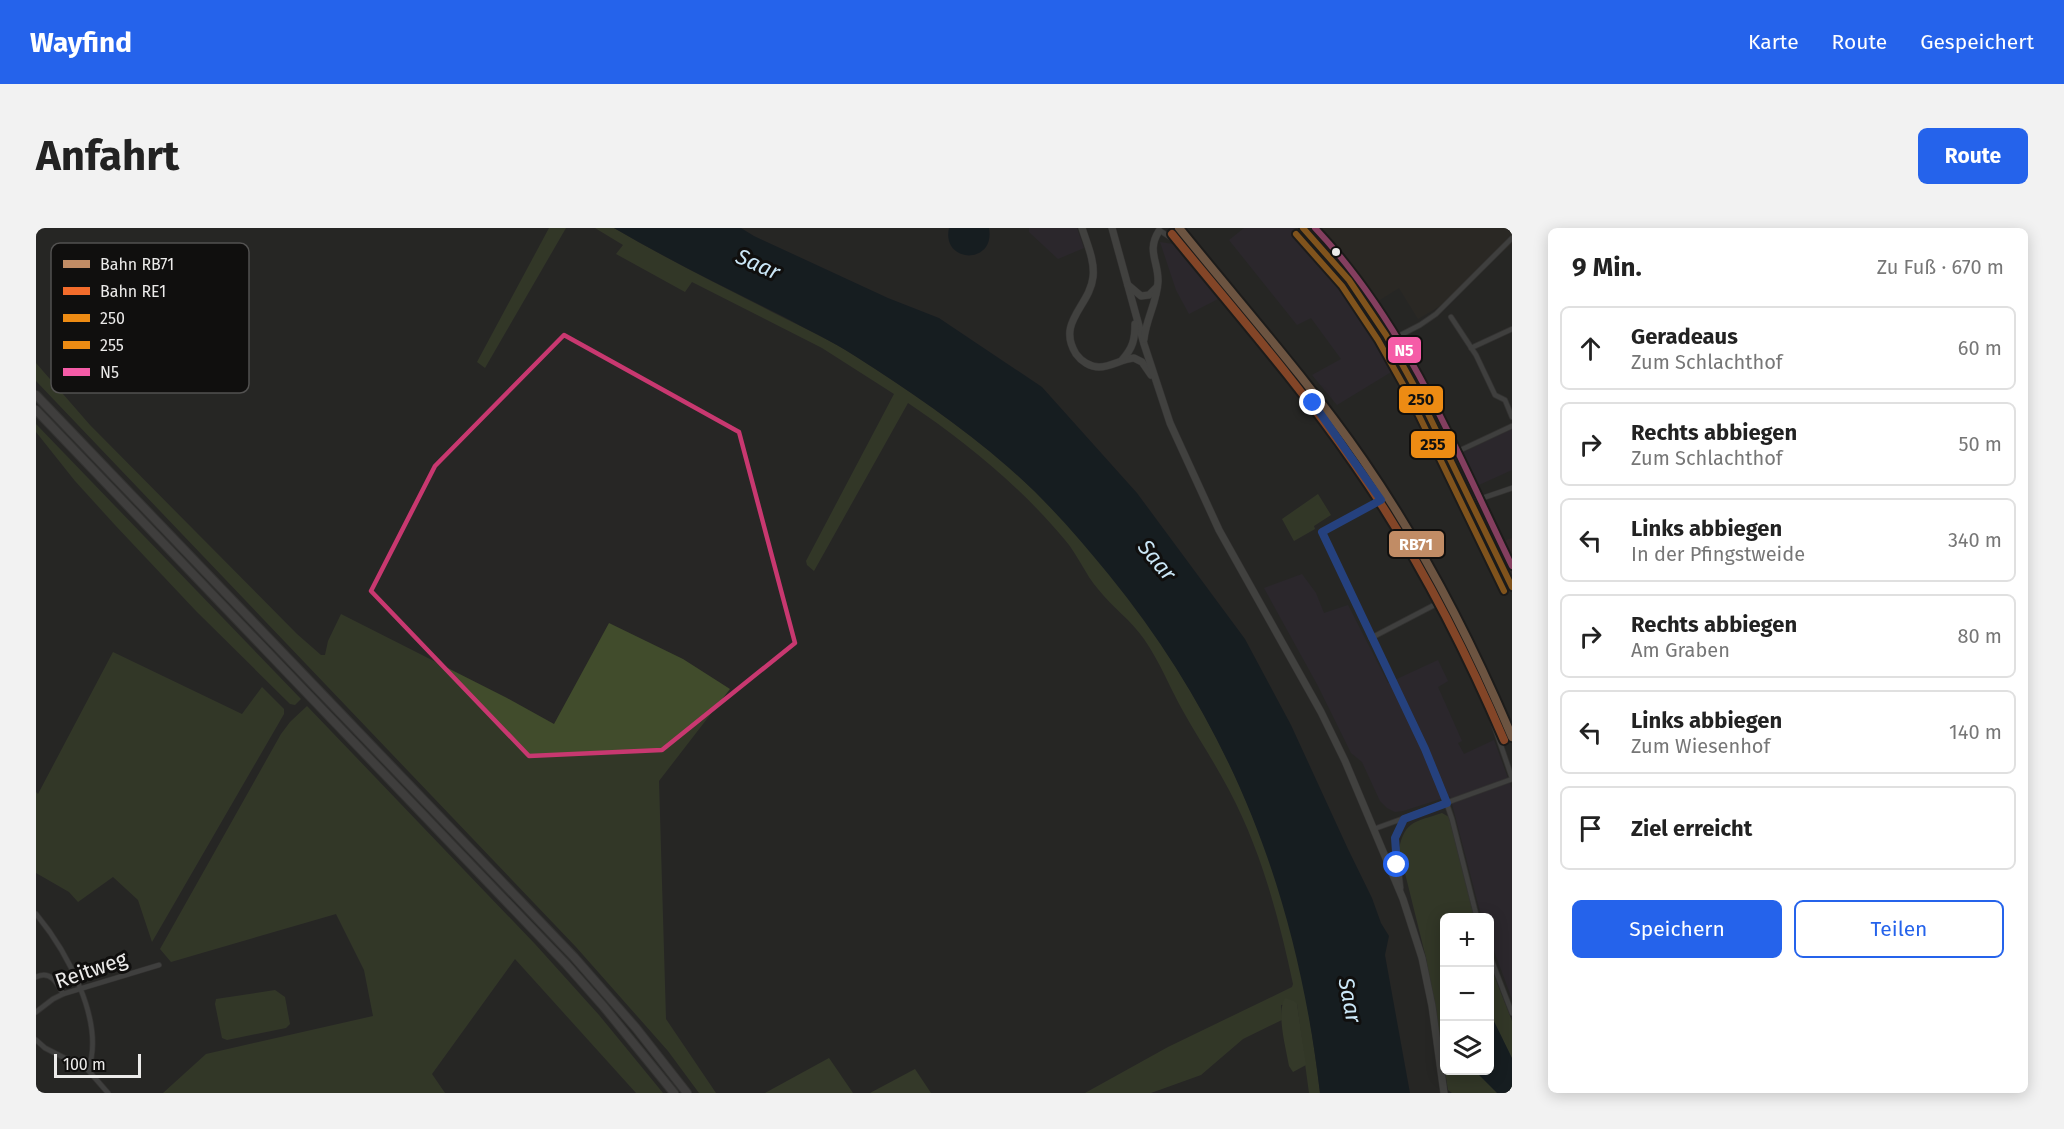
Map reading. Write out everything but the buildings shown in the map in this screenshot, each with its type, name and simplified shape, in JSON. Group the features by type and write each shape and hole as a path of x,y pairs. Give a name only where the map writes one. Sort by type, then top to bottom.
{"highway":[{"path":"36,394 549,930 612,1000 687,1093"},
{"path":"36,410 541,938 604,1006 674,1093"}],"main road":[{"path":"1082,228 1094,270 1090,288 1070,326 1071,344 1077,356 1085,363 1096,367 1109,366 1130,358 1138,359 1155,379"},
{"path":"1112,228 1134,312 1170,423 1210,512 1321,712 1403,899 1422,958 1432,1006 1444,1093"},
{"path":"1144,344 1145,325 1157,287 1152,249 1159,229"},
{"path":"1127,283 1142,296 1149,295 1157,287"},
{"path":"1121,361 1131,351 1135,338 1134,312"}],"street":[{"path":"1303,228 1348,279 1391,340 1512,587"},
{"path":"1159,229 1179,243 1313,403 1381,500 1440,602 1476,675 1512,778 1374,829"},
{"path":"1391,340 1436,314 1512,238"},
{"path":"1451,316 1471,348 1495,395 1505,400 1512,417"},
{"path":"1471,348 1512,329"},
{"path":"1505,400 1511,396"},
{"path":"1448,456 1512,426"},
{"path":"1471,501 1512,488"},
{"path":"1381,500 1322,532 1425,749 1447,803 1476,913"},
{"path":"1371,638 1440,602"},
{"path":"1403,899 1395,838 1404,819"},
{"path":"36,914 62,951 79,989 92,1034 92,1057 88,1070"},
{"name":"Reitweg","path":"36,1012 63,994 159,965"},
{"path":"1494,966 1512,1013"},
{"path":"36,977 49,975 58,984 63,994"},
{"path":"36,1040 45,1048 88,1070 108,1093"}],"highlighted area":[{"path":"564,335 739,432 795,643 662,750 529,756 371,591 435,466"}],"shaded area":[{"path":"1029,228 1077,228 1084,248 1058,259 1029,232"},
{"path":"1244,228 1295,228 1341,278 1383,336 1401,366 1337,405 1312,375 1341,359 1311,318 1297,325 1229,240"},
{"path":"1310,228 1512,228 1512,244 1440,306 1418,319 1399,288 1375,303"},
{"path":"1160,242 1173,244 1218,299 1189,314 1176,290"},
{"path":"1512,428 1512,470 1470,489 1457,461 1458,455"},
{"path":"1512,538 1512,576 1498,543"},
{"path":"1302,574 1316,593 1324,613 1348,605 1388,683 1438,660 1448,681 1438,687 1462,741 1458,743 1464,754 1494,740 1512,789 1512,999 1494,951 1494,913 1481,913 1450,796 1395,812 1380,801 1362,762 1351,753 1318,686 1264,588"}],"green space":[{"path":"549,228 566,228 485,368 477,362"},
{"path":"595,228 614,228 676,263 828,340 875,369 933,408 1008,467 1052,509 1094,555 1133,604 1169,655 1230,765 1255,822 1292,931 1308,1012 1320,1093 1309,1093 1297,1004 1281,1005 1282,1020 1243,1039 1201,1075 1151,1093 1085,1093 1168,1047 1292,987 1293,984 1275,909 1251,836 1229,790 1155,657 1139,632 1103,596 1065,540 1030,501 971,449 908,403 814,571 806,561 894,394 822,348 692,282 685,292 616,254 623,245"},
{"path":"36,363 51,380 51,393 62,393 90,425 297,634 321,655 325,655 328,641 341,614 554,724 609,623 683,659 730,689 659,781 666,1019 716,1093 699,1093 668,1051 576,947 36,381"},
{"path":"36,424 301,699 295,705 290,704 196,611 115,525 75,481 36,432"},
{"path":"1318,494 1331,515 1314,526 1315,529 1294,541 1282,519"},
{"path":"113,652 242,714 262,687 284,709 284,714 152,942 138,900 113,877 78,902 69,892 36,873 36,792 38,794"},
{"path":"307,706 535,944 599,1015 663,1093 636,1093 515,959 432,1074 445,1093 163,1093 206,1054 373,1016 364,970 336,914 171,962 160,949 281,734"},
{"path":"1442,813 1449,817 1474,913 1440,913 1440,1044 1426,958 1399,849 1408,827"},
{"path":"1494,975 1512,1021 1512,1093 1452,1093 1448,1090 1446,1075 1494,1075"},
{"path":"275,990 285,997 290,1024 286,1028 227,1040 222,1038 216,999"},
{"path":"1285,998 1297,1004 1306,1065 1293,1072 1289,1066 1283,1031 1281,1012"},
{"path":"829,1058 853,1093 765,1093"},
{"path":"915,1069 931,1093 870,1093"}],"water":[{"name":"Saar","path":"614,228 741,228 888,298 939,318 1042,387 1137,493 1245,639 1291,725 1389,936 1385,955 1410,1093 1320,1093 1295,951 1276,884 1253,818 1225,755 1191,693 1153,633 1109,575 1061,519 1022,479 990,452 933,408 875,369 828,340"},
{"path":"949,228 989,228 989,240 985,249 977,254 960,254 949,240"},
{"path":"1494,1021 1512,1058 1512,1093 1497,1093 1479,1075 1494,1075"}],"rail line":[{"name":"RB71","path":"1179,228 1319,400 1385,493 1445,595 1512,737"},
{"name":"RE1","path":"1172,234 1312,405 1377,498 1418,564 1455,633 1504,740"}],"transit line":[{"name":"250","path":"1303,228 1349,280 1386,335 1418,393 1512,587"},
{"name":"N5","path":"1315,228 1347,265 1402,346 1449,433 1512,566"},
{"name":"255","path":"1296,234 1342,286 1378,340 1410,397 1504,591"}],"route":[{"path":"1313,403 1381,500 1322,532 1362,621 1425,749 1447,803 1404,819 1395,838 1397,865"}]}
